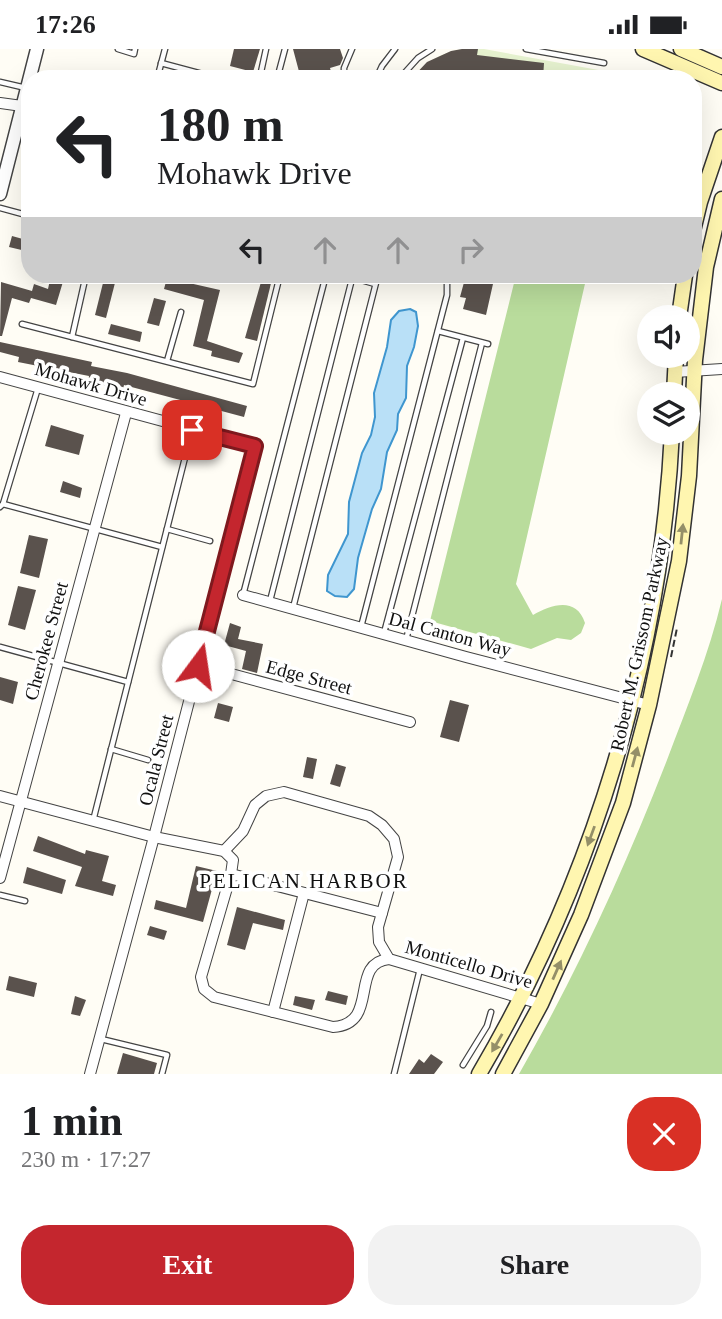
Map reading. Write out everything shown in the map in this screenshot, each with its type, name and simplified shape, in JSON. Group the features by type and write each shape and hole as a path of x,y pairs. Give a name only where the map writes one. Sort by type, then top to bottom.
{"main road":[{"path":"643,49 692,70"},
{"path":"681,49 722,67"},
{"path":"702,74 722,83"},
{"path":"702,196 722,137"},
{"name":"Robert M. Grissom Parkway","path":"503,1074 541,1004 581,915 623,803 649,705 680,561 694,369 706,267 722,199"},
{"path":"681,305 684,284"},
{"path":"675,368 675,382"},
{"name":"Robert M. Grissom Parkway","path":"479,1074 523,998 558,921 604,800 632,701 660,561 671,445"}],"street":[{"path":"31,70 37,49"},
{"path":"0,103 21,106"},
{"path":"0,194 21,110"},
{"path":"675,372 722,369"},
{"name":"Mohawk Drive","path":"0,377 255,446"},
{"name":"Cherokee Street","path":"0,878 126,413"},
{"name":"Ocala Street","path":"90,1074 255,446"},
{"name":"Dal Canton Way","path":"243,595 649,705"},
{"name":"Edge Street","path":"198,666 410,722"},
{"name":"Monticello Drive","path":"224,851 243,831 255,805 266,796 285,792 369,815 394,839 398,857 378,927 379,942 389,959 541,1004"},
{"name":"Ocala Street","path":"0,796 154,837"},
{"path":"154,837 224,851 233,860 201,977 204,989 214,997 333,1027 344,1026 354,1020 359,1012 370,968 380,960 389,959"},
{"path":"231,874 382,913"},
{"path":"273,1012 304,893"}],"lane":[{"path":"118,49 134,54 135,49"},
{"path":"159,70 165,49"},
{"path":"261,70 266,49"},
{"path":"279,70 285,49"},
{"path":"344,70 352,49"},
{"path":"380,70 396,49"},
{"path":"407,70 418,58 432,49"},
{"path":"526,49 604,64"},
{"path":"161,63 187,70"},
{"path":"0,82 21,87"},
{"path":"0,208 21,214"},
{"path":"72,337 84,284"},
{"path":"22,324 253,384 278,284"},
{"path":"243,595 324,284"},
{"path":"269,602 351,284"},
{"path":"293,609 375,284"},
{"path":"361,628 447,295 447,284"},
{"path":"167,361 181,312"},
{"path":"406,641 485,343 438,331"},
{"path":"383,634 463,338"},
{"path":"38,387 1,505 162,547"},
{"path":"93,821 192,430"},
{"path":"167,529 209,541"},
{"path":"0,646 128,682"},
{"path":"111,749 148,760"},
{"path":"0,895 25,901"},
{"path":"394,1074 421,968"},
{"path":"463,1065 487,1026 491,1012"},
{"path":"100,1038 167,1055 162,1074"}],"green space":[{"path":"462,49 484,49 599,70 420,70 447,53"},
{"path":"514,284 585,284 516,584 533,615 562,605 576,609 585,623 581,633 571,640 557,638 531,649 430,621"},
{"path":"722,599 722,1074 519,1074 580,959 634,840 697,680"}],"water":[{"path":"410,309 416,312 418,326 407,366 406,398 398,414 397,430 387,452 381,489 372,509 358,558 354,589 347,597 335,596 327,591 328,575 348,534 349,502 362,453 371,435 375,417 374,393 387,347 391,320 399,311"}],"building":[{"path":"234,49 260,49 254,70 230,66"},
{"path":"293,49 340,49 343,58 340,65 331,70 299,70"},
{"path":"478,49 477,55 544,63 544,70 419,70 427,62 451,51"},
{"path":"12,236 21,238 21,250 9,247"},
{"path":"1,282 32,291 34,284 48,289 49,284 62,284 56,305 31,298 29,303 12,298 0,336"},
{"path":"103,284 115,284 106,318 95,315"},
{"path":"165,284 194,284 220,290 207,341 243,353 239,363 211,356 212,351 193,346 204,300 164,289"},
{"path":"260,284 271,284 257,341 245,338"},
{"path":"464,284 493,284 486,315 463,309 466,298 460,297"},
{"path":"154,298 166,301 159,326 147,323"},
{"path":"111,324 142,332 140,342 108,334"},
{"path":"0,342 92,362 91,366 127,373 247,406 244,417 124,385 123,389 88,382 89,376 18,362 19,357 0,352"},
{"path":"51,425 84,435 79,455 45,446"},
{"path":"63,481 82,488 80,498 60,492"},
{"path":"29,535 48,539 39,578 20,573"},
{"path":"18,586 36,590 25,630 8,625"},
{"path":"230,623 241,627 238,639 263,644 257,673 242,669 246,651 224,645"},
{"path":"0,677 18,682 13,704 0,700"},
{"path":"450,700 469,705 459,742 440,737"},
{"path":"218,703 233,707 229,722 214,718"},
{"path":"307,757 317,759 313,779 303,777"},
{"path":"336,764 346,767 340,787 330,784"},
{"path":"38,836 85,854 86,850 109,856 102,881 116,885 113,896 75,886 82,867 33,851"},
{"path":"196,866 217,871 203,922 154,909 156,900 186,908"},
{"path":"27,867 66,880 62,894 23,883"},
{"path":"237,907 285,920 283,930 253,923 245,950 227,945"},
{"path":"150,926 167,931 164,940 147,935"},
{"path":"9,976 37,983 34,997 6,990"},
{"path":"328,991 348,996 346,1005 325,1000"},
{"path":"75,996 86,1000 80,1016 71,1014"},
{"path":"295,996 315,1000 312,1010 293,1005"},
{"path":"123,1053 157,1063 154,1074 117,1074"},
{"path":"431,1054 443,1062 434,1074 409,1074 419,1059 424,1063"}],"district":[{"name":"PELICAN HARBOR","path":"304,881"}],"route":[{"path":"192,430 255,446 198,666"}]}
